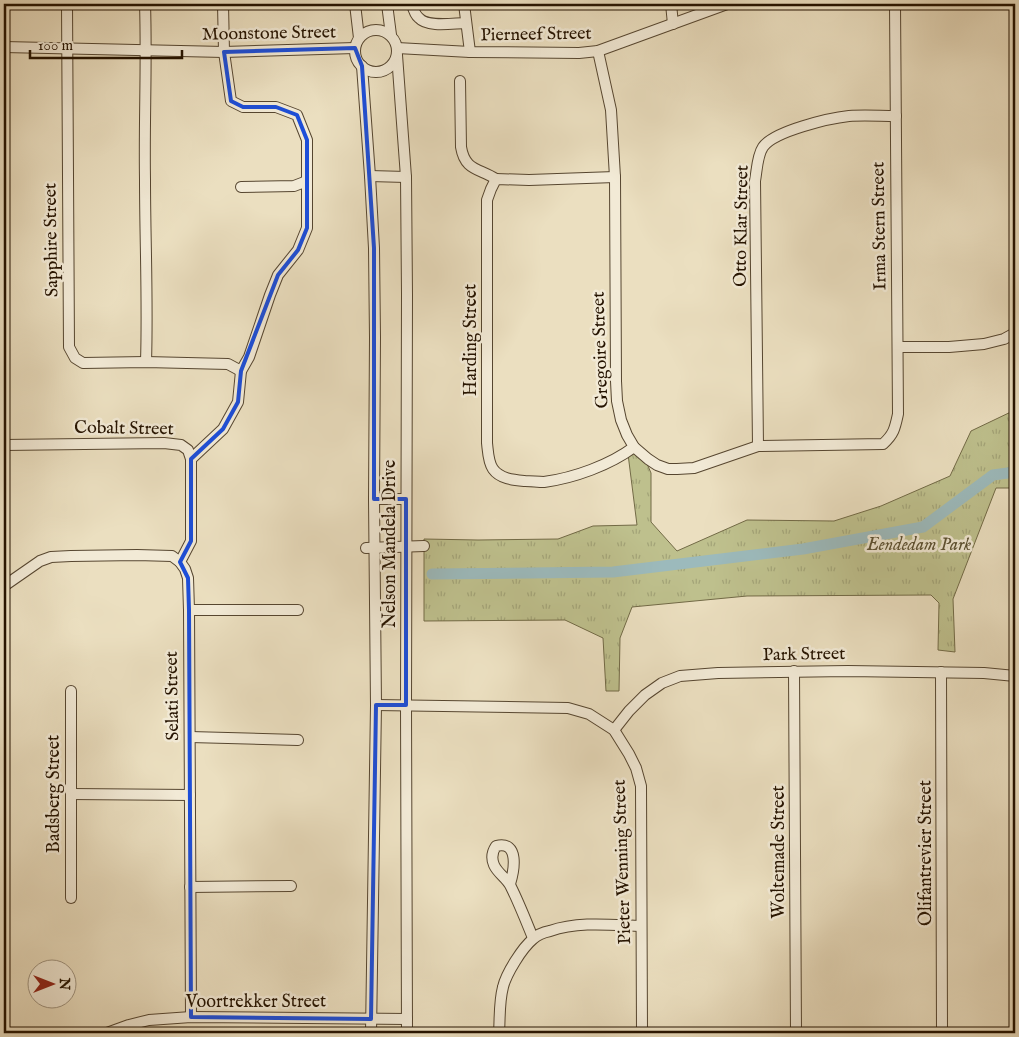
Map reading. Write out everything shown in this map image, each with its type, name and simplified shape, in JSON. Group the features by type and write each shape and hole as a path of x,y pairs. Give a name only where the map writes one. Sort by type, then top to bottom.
{"street":[{"name":"Sapphire Street","path":"67,4 69,347 75,358 83,363 228,364 241,371"},
{"path":"145,4 146,362"},
{"path":"191,459 223,429 238,402 241,371 249,357 270,295 278,275 298,250 307,228 306,140 297,115 276,108 243,108 231,101 224,52 223,4"},
{"path":"354,4 357,43 356,59 362,66 371,71 378,72 390,66 394,61 397,52 395,41 385,31 378,29 370,30 364,33 357,43"},
{"path":"387,4 391,35"},
{"path":"412,4 418,18 425,23 466,22"},
{"path":"464,4 470,52"},
{"path":"671,4 673,24"},
{"name":"Pierneef Street","path":"397,52 579,53 598,51 727,4"},
{"name":"Irma Stern Street","path":"883,444 895,429 898,414 895,4"},
{"name":"Moonstone Street","path":"4,46 224,52 357,43"},
{"name":"Gregoire Street","path":"598,51 611,110 615,177 616,402 627,436 634,447 657,465 668,469 677,469 694,468 758,446 883,444"},
{"name":"Nelson Mandela Drive","path":"397,52 406,176 407,1033"},
{"name":"Nelson Mandela Drive","path":"362,66 374,248 375,337 374,499 370,548 376,705 371,1033"},
{"path":"460,81 461,147 463,158 469,165 496,179 529,180 615,177"},
{"name":"Otto Klar Street","path":"758,446 755,180 758,161 763,147 773,138 786,132 825,120 851,116 896,116"},
{"path":"370,176 406,176"},
{"name":"Harding Street","path":"496,179 487,200 487,443 493,469 501,476 515,480 543,482 571,476 606,464 634,447"},
{"path":"241,187 294,186 307,181"},
{"path":"898,347 949,347 984,344 1004,339 1015,333"},
{"name":"Cobalt Street","path":"4,445 164,443 181,445 188,450 191,459 191,541 180,562"},
{"path":"374,499 406,500"},
{"path":"370,548 424,546"},
{"path":"5,584 40,561 51,557 172,556 180,562"},
{"name":"Selati Street","path":"180,562 188,578 191,1018"},
{"path":"188,610 298,610"},
{"name":"Park Street","path":"614,730 645,695 662,683 680,676 718,673 848,671 984,673 1015,676"},
{"name":"Woltemade Street","path":"794,672 796,1033"},
{"name":"Olifantrevier Street","path":"942,672 942,1033"},
{"name":"Badsberg Street","path":"71,691 71,898"},
{"name":"Pieter Wenning Street","path":"376,705 568,708 588,714 614,730 636,768 641,786 642,1033"},
{"path":"190,737 298,740"},
{"path":"71,794 190,794"},
{"path":"510,884 533,938"},
{"path":"190,887 291,886"},
{"path":"500,1033 503,987 515,960 533,938 550,930 574,926 598,924 641,926"},
{"name":"Voortrekker Street","path":"107,1033 149,1020 191,1018 407,1019"}],"highlighted area":[{"path":"355,48 362,66 374,248 374,499 406,499 406,705 376,705 371,1019 191,1017 189,610 188,578 180,562 191,541 191,459 223,429 238,402 241,371 278,275 298,250 307,228 307,140 297,115 276,107 243,107 231,101 224,52"}],"green space":[{"name":"Eendedam Park","path":"1015,410 1015,488 996,488 953,599 955,652 938,650 939,603 931,595 747,596 632,607 620,638 619,691 606,691 603,638 565,620 424,621 424,539 558,539 593,526 637,525 628,454 642,452 651,473 651,522 677,551 747,520 834,521 881,506 950,476 971,431"}],"waterway":[{"path":"432,574 613,572 803,549 923,527 993,475 1015,472"}]}
